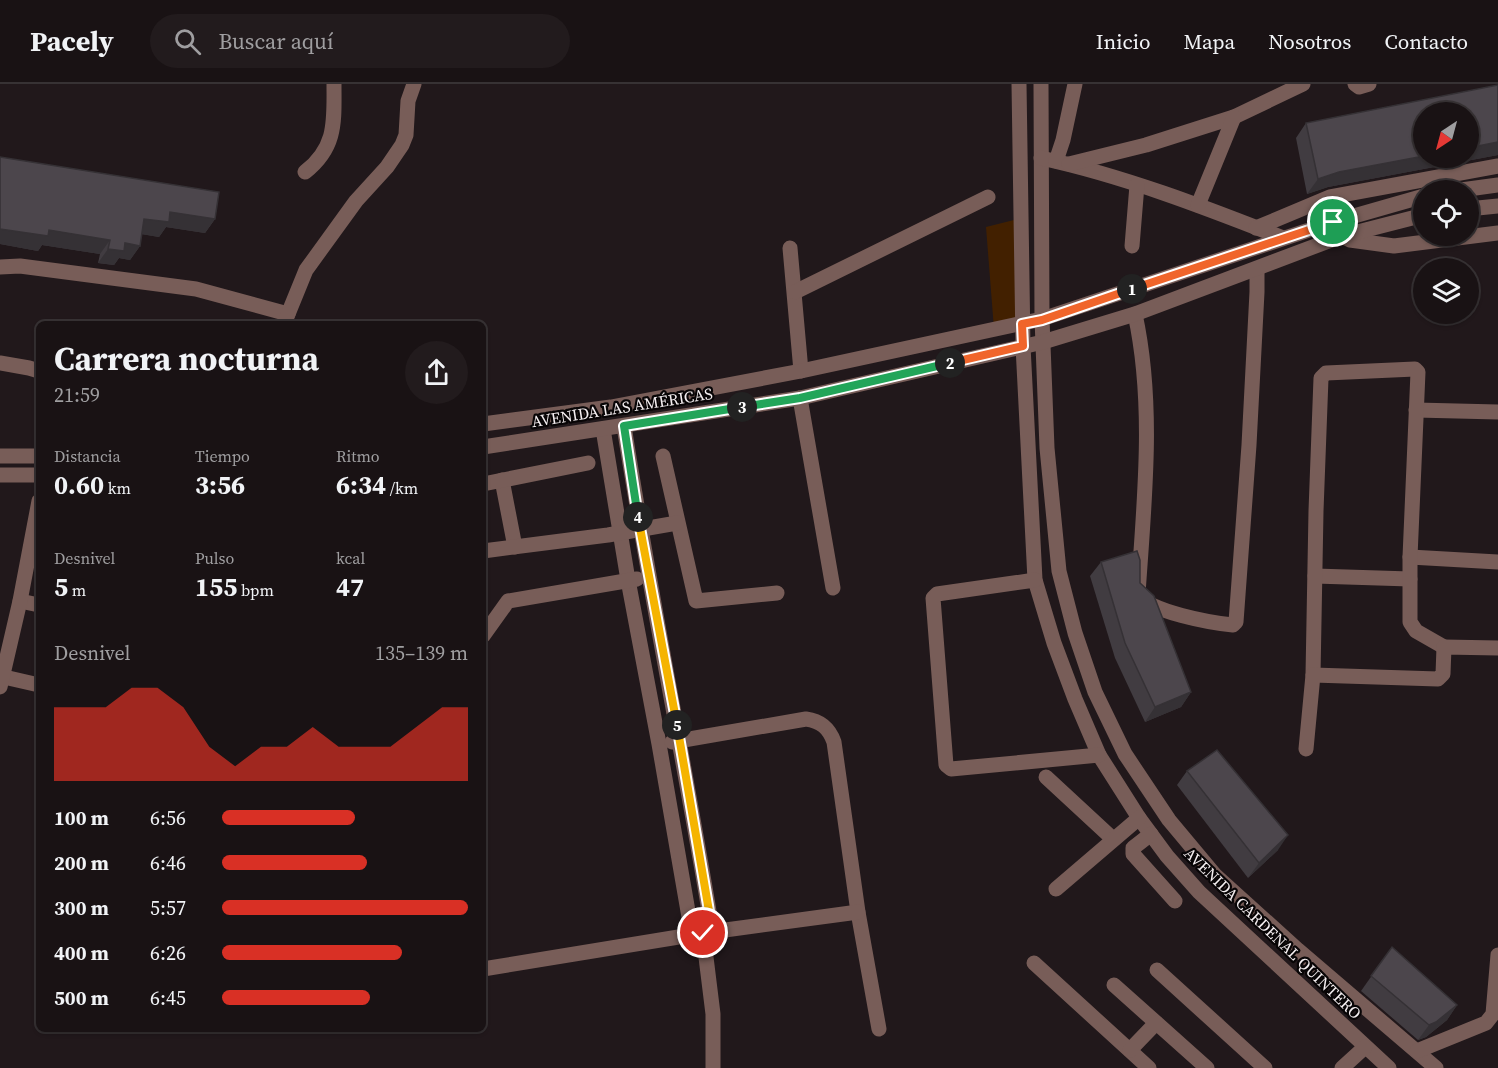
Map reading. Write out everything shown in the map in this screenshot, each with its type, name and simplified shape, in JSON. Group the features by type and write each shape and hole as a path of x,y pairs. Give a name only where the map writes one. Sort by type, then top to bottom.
{"street":[{"path":"305,172 325,153 332,132 334,84"},
{"path":"0,267 20,266 196,289 286,319 306,270 402,145 406,135 408,101 414,84"},
{"name":"AVENIDA CARDENAL QUINTERO","path":"1019,84 1022,324 1035,580 1063,665 1099,755 1151,834 1199,892 1365,1047 1379,1065"},
{"path":"1041,84 1054,161 1042,320"},
{"path":"1054,161 1063,140 1075,84"},
{"path":"1054,161 1146,145 1234,117 1303,84"},
{"path":"1355,84 1359,87 1369,84"},
{"path":"1198,205 1234,117"},
{"path":"1054,161 1137,184 1283,238"},
{"path":"1256,228 1330,197 1498,166"},
{"path":"1132,246 1137,184"},
{"path":"1479,188 1498,185"},
{"path":"795,292 988,197"},
{"name":"AVENIDA LAS AMÉRICAS","path":"486,424 611,407 801,371 1042,320 1283,238 1413,199"},
{"path":"1479,208 1498,206"},
{"name":"AVENIDA LAS AMÉRICAS","path":"486,447 800,398 1043,342 1135,314 1342,236 1413,218"},
{"path":"1342,236 1350,240 1394,246 1498,233"},
{"path":"790,248 801,371"},
{"path":"1135,314 1140,337 1147,427 1138,594 1140,599 1186,617 1233,625 1236,622 1249,445 1257,269"},
{"name":"AVENIDA CARDENAL QUINTERO","path":"1042,320 1047,448 1059,572 1075,633 1095,692 1125,754 1169,819 1215,875 1298,950 1436,1068"},
{"path":"0,363 36,370"},
{"path":"1306,748 1313,675 1321,378 1326,373 1415,369 1418,372 1410,557 1410,622 1412,627 1444,647 1498,648"},
{"path":"800,398 833,588"},
{"path":"1416,410 1498,412"},
{"path":"624,426 640,528 709,911 703,933 712,1014 712,1068"},
{"path":"603,429 689,917 703,933"},
{"path":"0,456 36,456"},
{"path":"663,456 696,601 777,593"},
{"path":"486,483 588,463"},
{"path":"0,475 36,475"},
{"path":"502,480 515,547"},
{"path":"36,517 20,601 1,679 36,685"},
{"path":"486,551 608,535 677,523"},
{"path":"1410,557 1498,562"},
{"path":"1316,576 1410,579"},
{"path":"486,632 507,602 649,577"},
{"path":"1035,580 937,594 933,598 946,765 951,769 1099,755"},
{"path":"20,601 36,604"},
{"path":"1313,675 1438,679 1443,674 1444,647"},
{"path":"660,744 806,719 814,720 827,728 834,742 858,912 879,1029"},
{"path":"1046,777 1113,839"},
{"path":"1056,889 1139,818"},
{"path":"1151,834 1133,848 1133,855 1175,901"},
{"path":"486,969 703,933 858,912"},
{"path":"1417,1051 1486,1023 1492,1014 1498,955"},
{"path":"1034,963 1149,1068"},
{"path":"1157,970 1265,1068"},
{"path":"1114,985 1207,1068"},
{"path":"1130,1050 1156,1023"},
{"path":"1342,1068 1365,1047"}],"shaded area":[{"path":"1022,218 1021,322 994,329 986,227"}],"building":[{"path":"1498,85 1498,142 1479,146 1479,102 1413,102 1413,158 1339,172 1318,179 1306,123"},
{"path":"0,157 219,192 215,219 170,212 169,222 144,219 140,246 125,243 124,251 108,249 110,240 49,230 48,236 0,229"},
{"path":"1137,551 1140,560 1140,583 1154,596 1191,692 1155,707 1125,643 1101,562"},
{"path":"1217,750 1288,835 1259,863 1187,771"},
{"path":"1392,947 1457,1005 1429,1025 1371,976"}],"route":[{"path":"703,933 709,911 640,528 624,426 800,398 1023,346 1022,324 1042,320 1333,222"}]}
